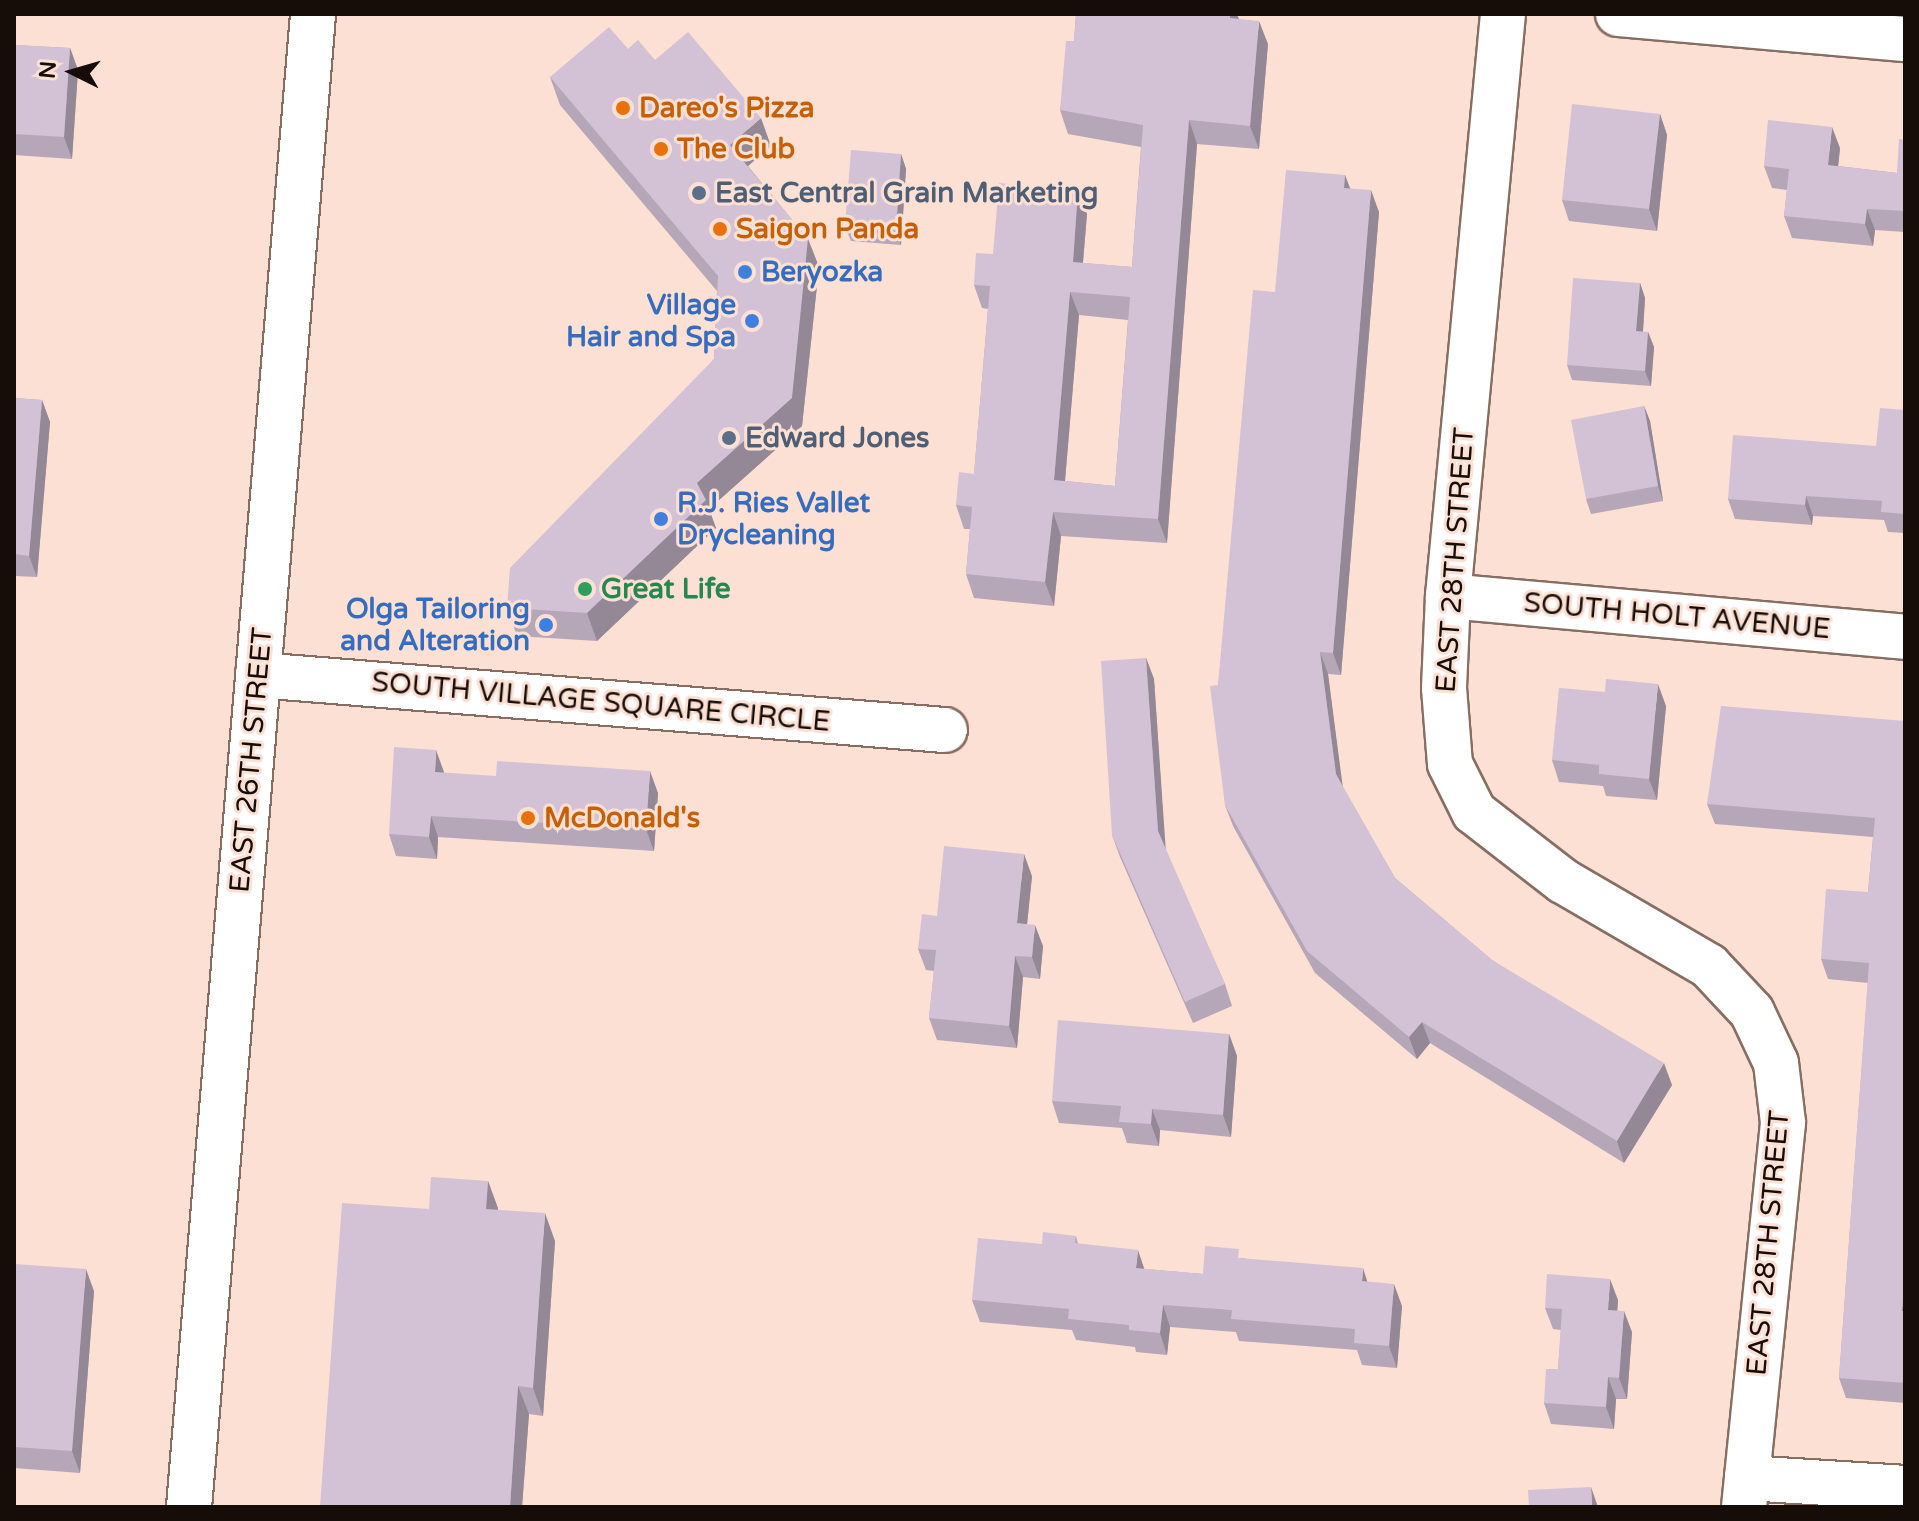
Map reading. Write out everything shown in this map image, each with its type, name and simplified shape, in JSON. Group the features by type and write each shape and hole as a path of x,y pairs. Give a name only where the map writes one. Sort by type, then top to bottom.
{"street":[{"name":"EAST 26TH STREET","path":"189,1507 313,14"},
{"name":"EAST 28TH STREET","path":"1503,14 1448,596 1444,688 1450,764 1474,812 1563,881 1709,966 1752,1012 1776,1063 1783,1123 1746,1493"},
{"path":"1618,14 1905,39"},
{"name":"SOUTH HOLT AVENUE","path":"1448,596 1905,637"},
{"name":"SOUTH VILLAGE SQUARE CIRCLE","path":"258,675 945,730"},
{"path":"1746,1493 1905,1488"}],"building":[{"path":"1076,14 1230,14 1230,18 1259,21 1250,126 1189,120 1158,519 1053,512 1045,582 966,574 972,507 956,505 959,472 974,474 990,286 974,285 976,253 993,254 999,183 1078,190 1073,262 1132,267 1143,125 1060,110 1066,41 1074,41","holes":["1070,292 1130,297 1115,486 1054,480"]},
{"path":"609,27 628,49 638,40 655,60 688,32 761,118 730,145 808,239 792,398 697,483 706,500 587,613 507,608 510,568 714,359 718,276 550,77"},
{"path":"14,45 70,48 64,137 14,134"},
{"path":"1572,104 1660,114 1649,209 1562,200"},
{"path":"1768,120 1832,127 1828,165 1897,173 1899,139 1905,140 1905,211 1867,209 1865,224 1784,216 1789,169 1764,166"},
{"path":"851,150 901,154 896,230 845,226"},
{"path":"1286,170 1345,175 1344,188 1371,190 1333,653 1320,652 1336,774 1395,878 1492,960 1664,1063 1617,1141 1422,1022 1409,1037 1307,951 1225,805 1210,686 1218,685 1253,290 1275,292"},
{"path":"1573,278 1640,283 1636,331 1648,332 1645,371 1567,365"},
{"path":"14,398 42,400 29,556 14,554"},
{"path":"1644,406 1658,486 1586,499 1571,420"},
{"path":"1880,408 1905,410 1905,514 1881,512 1882,501 1806,496 1805,505 1728,499 1733,435 1876,446"},
{"path":"1146,658 1158,831 1225,984 1185,1002 1112,835 1101,661"},
{"path":"1606,679 1658,684 1649,779 1599,774 1599,765 1552,760 1559,688 1605,692"},
{"path":"1721,706 1905,721 1905,1282 1902,1311 1905,1311 1905,1383 1839,1378 1869,963 1821,959 1826,889 1868,892 1875,818 1707,804"},
{"name":"McDonald's","path":"394,747 436,750 435,772 496,776 497,761 650,771 646,829 431,816 429,837 389,834"},
{"path":"944,846 1024,854 1017,923 1035,925 1032,957 1015,956 1009,1026 929,1018 936,950 918,949 922,914 937,916"},
{"path":"1058,1020 1229,1034 1223,1115 1152,1109 1151,1124 1119,1122 1121,1106 1052,1101"},
{"path":"431,1177 488,1181 486,1209 545,1213 533,1388 518,1386 510,1507 320,1507 342,1203 429,1209"},
{"path":"1043,1232 1076,1236 1075,1243 1138,1250 1136,1268 1203,1274 1205,1246 1239,1249 1238,1258 1363,1268 1362,1281 1394,1284 1389,1346 1354,1343 1355,1329 1231,1319 1232,1310 1163,1305 1160,1333 1129,1330 1129,1325 1068,1319 1069,1309 972,1300 978,1238 1042,1244"},
{"path":"14,1264 86,1269 72,1451 14,1447"},
{"path":"1547,1274 1610,1279 1608,1310 1624,1311 1619,1378 1608,1377 1606,1407 1544,1403 1546,1369 1558,1369 1562,1309 1545,1308"},
{"path":"1591,1487 1592,1507 1529,1507 1528,1490"}],"place":[{"name":"Dareo's Pizza","path":"623,108"},
{"name":"The Club","path":"661,149"},
{"name":"East Central Grain Marketing","path":"699,193"},
{"name":"Saigon Panda","path":"720,229"},
{"name":"Beryozka","path":"745,272"},
{"name":"Village Hair and Spa","path":"752,321"},
{"name":"Edward Jones","path":"729,438"},
{"name":"R.J. Ries Vallet Drycleaning","path":"661,519"},
{"name":"Great Life","path":"585,589"},
{"name":"Olga Tailoring and Alteration","path":"546,625"},
{"name":"McDonald's","path":"528,818"}]}
